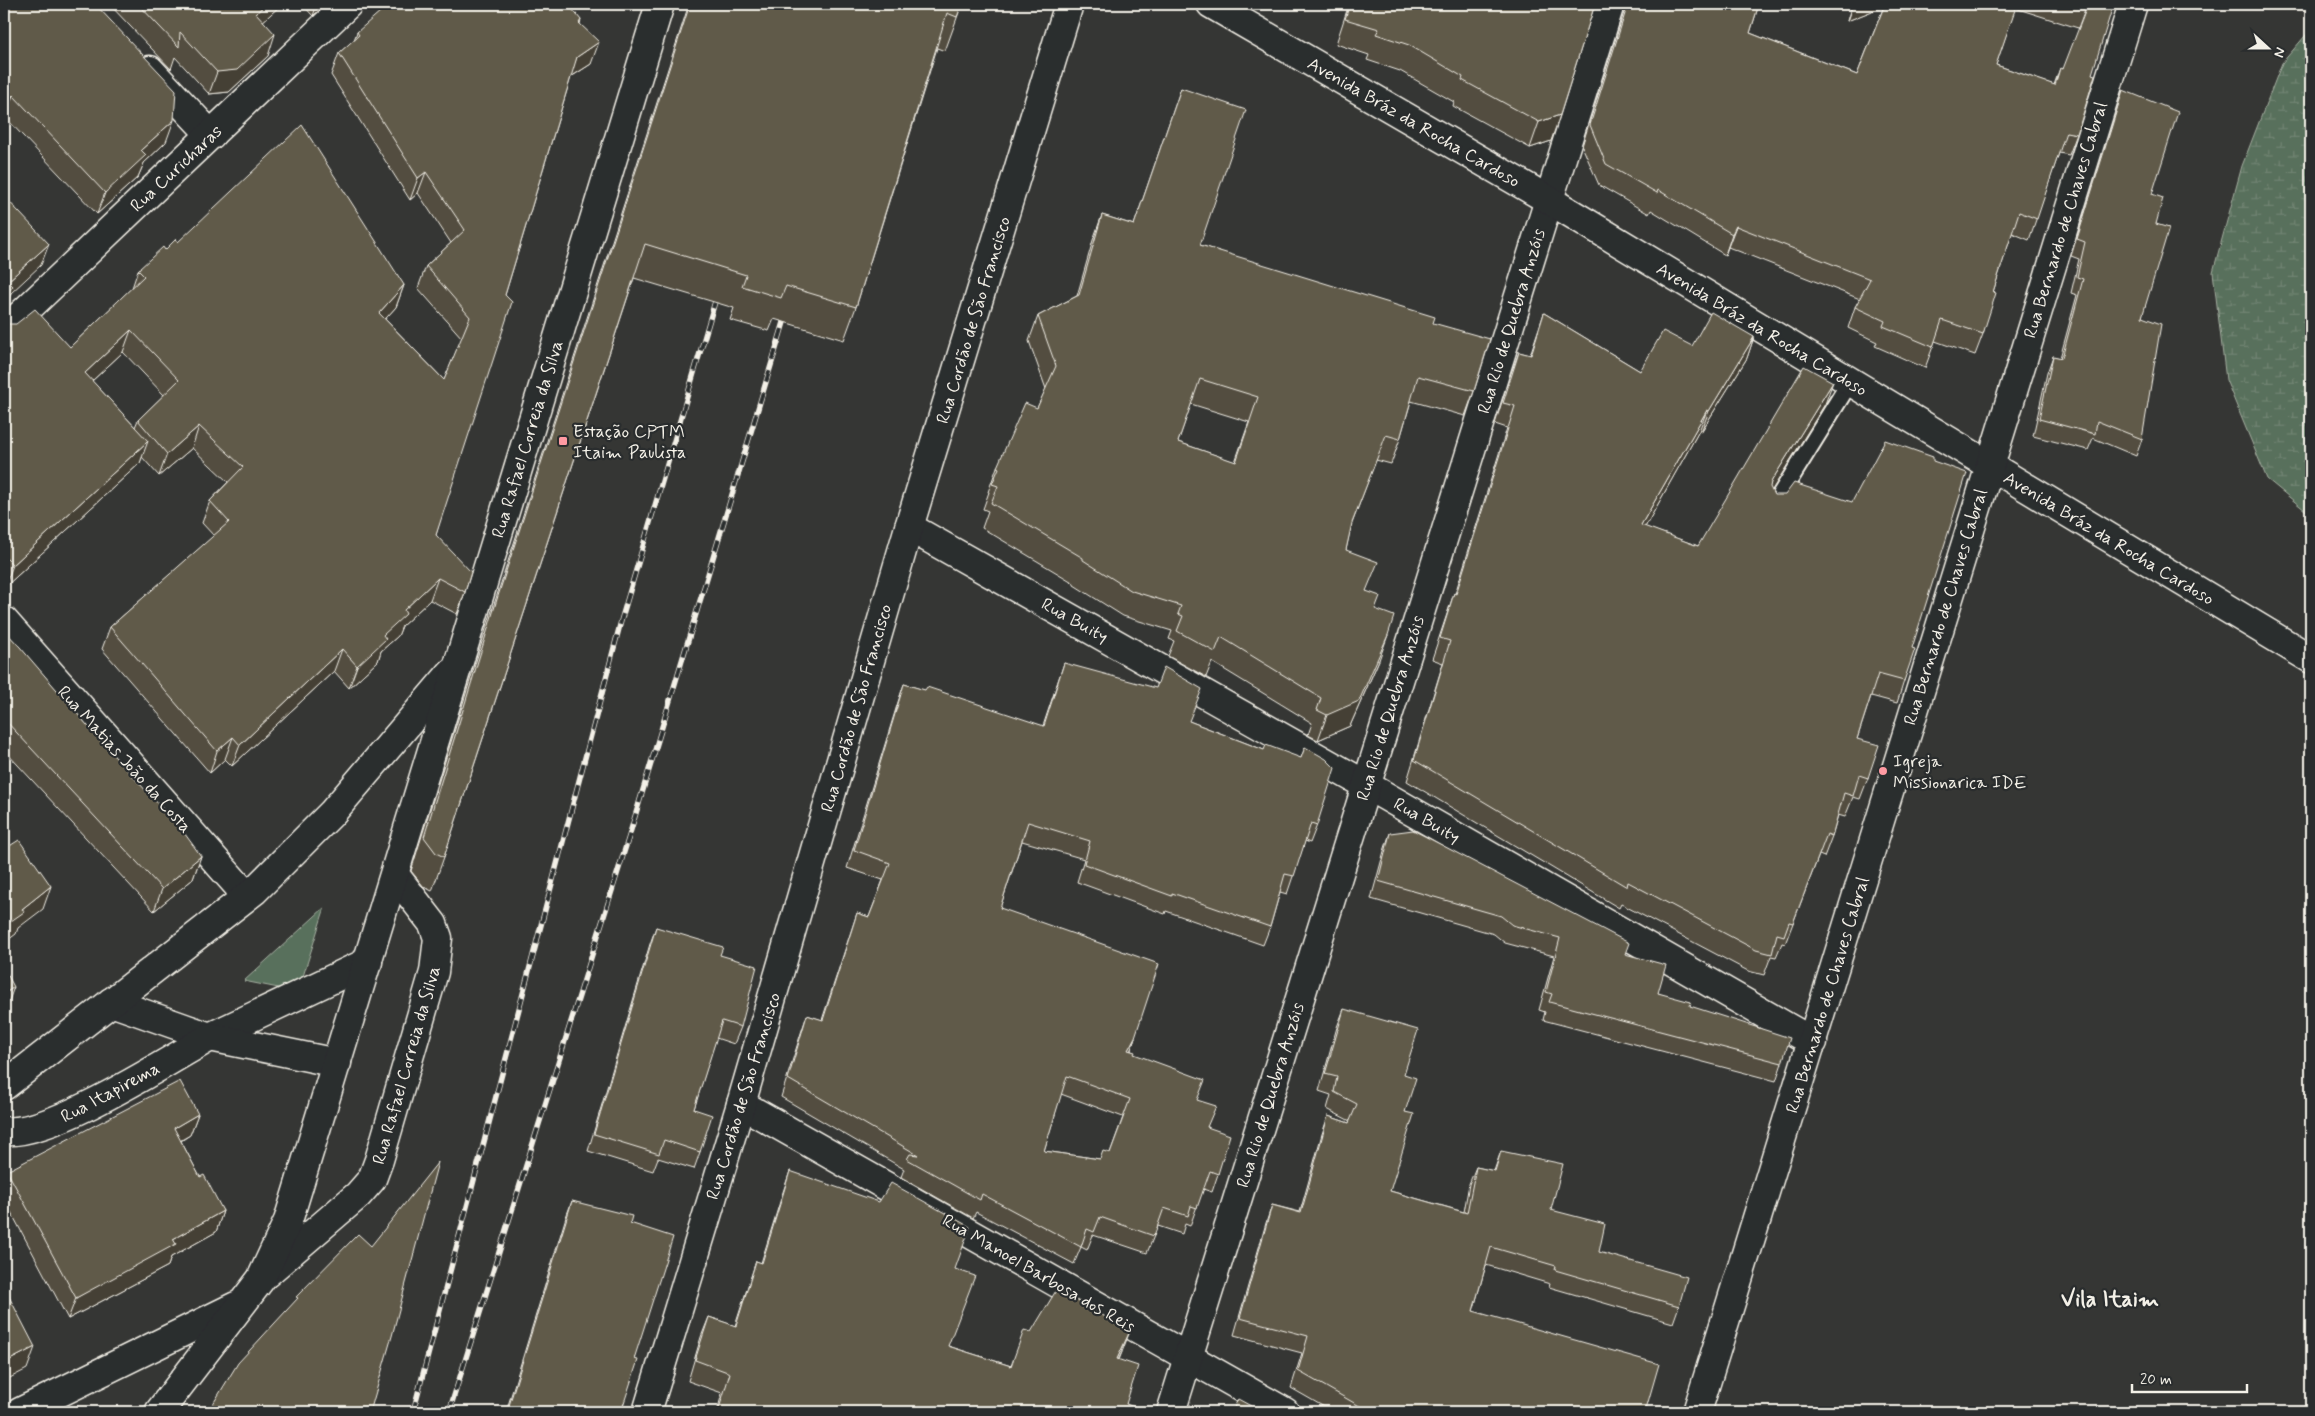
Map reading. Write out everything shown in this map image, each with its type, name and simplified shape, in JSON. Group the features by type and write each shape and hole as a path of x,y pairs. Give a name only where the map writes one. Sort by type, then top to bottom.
{"street":[{"name":"Rua Curicharas","path":"4,330 348,4"},
{"name":"Rua Rafael Correia da Silva","path":"261,1279 288,1221 660,4"},
{"name":"Rua Cordão de São Francisco","path":"647,1412 741,1104 909,527 1069,4"},
{"name":"Avenida Bráz da Rocha Cardoso","path":"1211,4 1549,200 2311,659"},
{"name":"Rua Rio de Quebra Anzóis","path":"1171,1412 1610,4"},
{"name":"Rua Bernardo de Chaves Cabral","path":"1697,1412 1813,1042 1988,466 2133,4"},
{"path":"136,55 211,135"},
{"name":"Rua Buity","path":"909,527 1366,785 1813,1042"},
{"name":"Rua Matias João da Costa","path":"4,621 247,896"},
{"path":"4,1086 247,896 332,813 459,664"},
{"name":"Rua Rafael Correia da Silva","path":"159,1412 240,1303 261,1279 358,1195 372,1179 434,972 438,938 433,924 395,875"},
{"name":"Rua Itapirema","path":"4,1131 32,1129 63,1118 210,1037 368,962"},
{"path":"111,1002 210,1037 337,1063"},
{"name":"Rua Manoel Barbosa dos Reis","path":"741,1104 1285,1412"},
{"path":"20,1412 240,1303"}],"lane":[{"path":"1772,508 1850,382"}],"green space":[{"path":"2311,29 2311,515 2267,479 2226,380 2213,272 2242,166 2282,63"},
{"path":"325,907 298,992 244,981"}],"building":[{"path":"4,4 95,4 176,90 174,120 141,150 146,155 105,193 13,95 4,104"},
{"path":"138,4 266,4 256,13 275,34 237,70 217,72 180,32 179,47"},
{"path":"389,4 568,4 581,20 579,23 599,42 577,57 505,295 512,302 436,535 471,572 465,592 438,578 404,610 406,614 383,635 386,639 357,666 342,649 240,745 233,737 217,751 110,627 229,522 210,501 243,467 199,426 167,454 138,420 179,380 131,330 85,373 148,441 13,565 4,556 4,322 16,324 35,309 70,347 144,276 138,270 163,247 165,250 176,239 178,242 302,125 404,285 379,313 444,380 470,317 426,266 465,230 426,172 418,178 339,53 359,35 357,32"},
{"path":"690,4 962,4 957,17 947,13 856,307 786,286 781,298 742,286 746,275 645,244 444,857 436,853 424,837 498,596"},
{"path":"1350,4 1595,4 1560,115 1539,122 1462,80 1463,77 1409,45 1376,34 1379,29 1345,19"},
{"path":"1628,4 1759,4 1750,33 1857,75 1885,4 2017,4 1996,65 2055,85 2060,68 2063,69 2088,4 2112,9 2092,74 2095,75 2077,134 2066,132 2037,219 2019,212 1993,292 1996,293 1983,334 1942,320 1933,347 1883,326 1885,321 1855,307 1870,279 1736,226 1732,234 1658,190 1657,193 1606,164 1590,125"},
{"path":"2074,4 2087,4 2086,8"},
{"path":"1181,88 1246,110 1200,245 1435,317 1433,323 1490,339 1474,391 1418,376 1400,439 1386,435 1352,523 1346,550 1378,562 1366,591 1380,596 1375,609 1394,616 1388,635 1359,701 1327,715 1317,710 1321,698 1221,637 1215,652 1177,631 1183,616 1178,614 1181,606 1132,591 1083,560 1083,558 991,503 998,486 992,484 999,468 997,467 1025,403 1037,408 1056,366 1038,316 1079,295 1102,215 1134,225","holes":["1200,379 1258,397 1236,462 1178,442"]},
{"path":"2123,90 2178,112 2152,194 2163,198 2156,224 2169,228 2142,317 2161,324 2142,439 2097,421 2095,434 2039,419 2053,356 2062,358 2083,279 2077,277 2085,242 2077,239"},
{"path":"4,196 49,244 8,281 13,286 4,297"},
{"path":"1711,312 1754,337 1709,411 1707,410 1641,525 1698,546 1804,366 1833,382 1771,482 1770,487 1774,495 1785,495 1794,483 1852,502 1885,440 1933,457 1933,461 1967,473 1912,648 1915,649 1904,681 1878,674 1857,739 1879,745 1868,778 1859,775 1853,796 1844,793 1832,836 1827,834 1793,923 1789,922 1784,936 1777,934 1772,954 1756,950 1628,882 1627,887 1414,760 1450,641 1440,638 1454,593 1456,594 1515,406 1503,403 1519,352 1531,355 1544,313 1640,371 1663,331 1692,346"},
{"path":"4,630 106,747 182,830 201,856 162,889 4,719"},
{"path":"1064,663 1156,688 1164,667 1202,689 1189,721 1264,750 1266,745 1301,758 1305,747 1326,759 1335,768 1317,825 1311,823 1294,876 1285,874 1270,927 1172,893 1172,896 1084,864 1090,841 1028,822 1000,908 1159,964 1135,1037 1128,1050 1135,1052 1134,1054 1205,1080 1197,1100 1216,1106 1207,1127 1230,1135 1218,1174 1210,1171 1197,1208 1191,1206 1188,1216 1164,1208 1154,1236 1100,1217 1094,1232 1087,1229 1081,1247 982,1194 980,1200 907,1159 910,1154 918,1155 788,1079 807,1015 823,1020 857,913 869,917 890,863 854,850 904,684 925,690 927,687 1044,726","holes":["1067,1076 1130,1099 1110,1153 1103,1151 1100,1159 1044,1151"]},
{"path":"1413,830 1629,943 1625,954 1666,965 1658,993 1691,1002 1690,1006 1790,1038 1782,1063 1549,1002 1552,994 1546,992 1560,938 1512,925 1501,916 1378,881 1390,833"},
{"path":"19,840 51,886 22,909 24,912 4,926 4,841 8,847"},
{"path":"656,927 723,947 720,955 757,966 741,1027 722,1021 694,1109 712,1115 700,1152 664,1140 659,1154 594,1134"},
{"path":"4,968 14,987 4,994"},
{"path":"1344,1009 1418,1030 1404,1074 1416,1078 1405,1112 1414,1114 1390,1191 1467,1213 1476,1167 1495,1171 1501,1151 1563,1164 1551,1210 1605,1224 1599,1252 1687,1277 1679,1306 1555,1270 1556,1266 1491,1247 1473,1311 1659,1364 1646,1409 1657,1412 1370,1412 1298,1371 1308,1336 1240,1318 1272,1205 1301,1213 1328,1116 1349,1123 1357,1104 1334,1092 1337,1077 1325,1074"},
{"path":"180,1081 198,1114 174,1128 200,1177 204,1175 223,1211 173,1239 176,1244 76,1298 7,1171"},
{"path":"438,1162 370,1412 208,1412 238,1363 298,1298 296,1297 358,1234 371,1246"},
{"path":"790,1171 879,1202 891,1183 970,1227 955,1269 975,1276 948,1346 1011,1366 1024,1330 1031,1332 1057,1289 1130,1331 1117,1359 1138,1366 1126,1404 1142,1410 1141,1412 718,1412 730,1373 695,1360 709,1317 736,1326 756,1261 762,1263"},
{"path":"572,1201 632,1216 630,1223 673,1237 634,1359 638,1360 621,1412 507,1412"},
{"path":"4,1287 35,1347 4,1363"},
{"path":"1238,1399 1262,1412 1232,1412"}],"railway":[{"path":"413,1412 621,621 719,288"},
{"path":"449,1412 630,833 788,309"}],"place":[{"name":"Estação CPTM Itaim Paulista","path":"563,441"},
{"name":"Igreja Missionarica IDE","path":"1883,771"}],"district":[{"name":"Vila Itaim","path":"2110,1298"}]}
